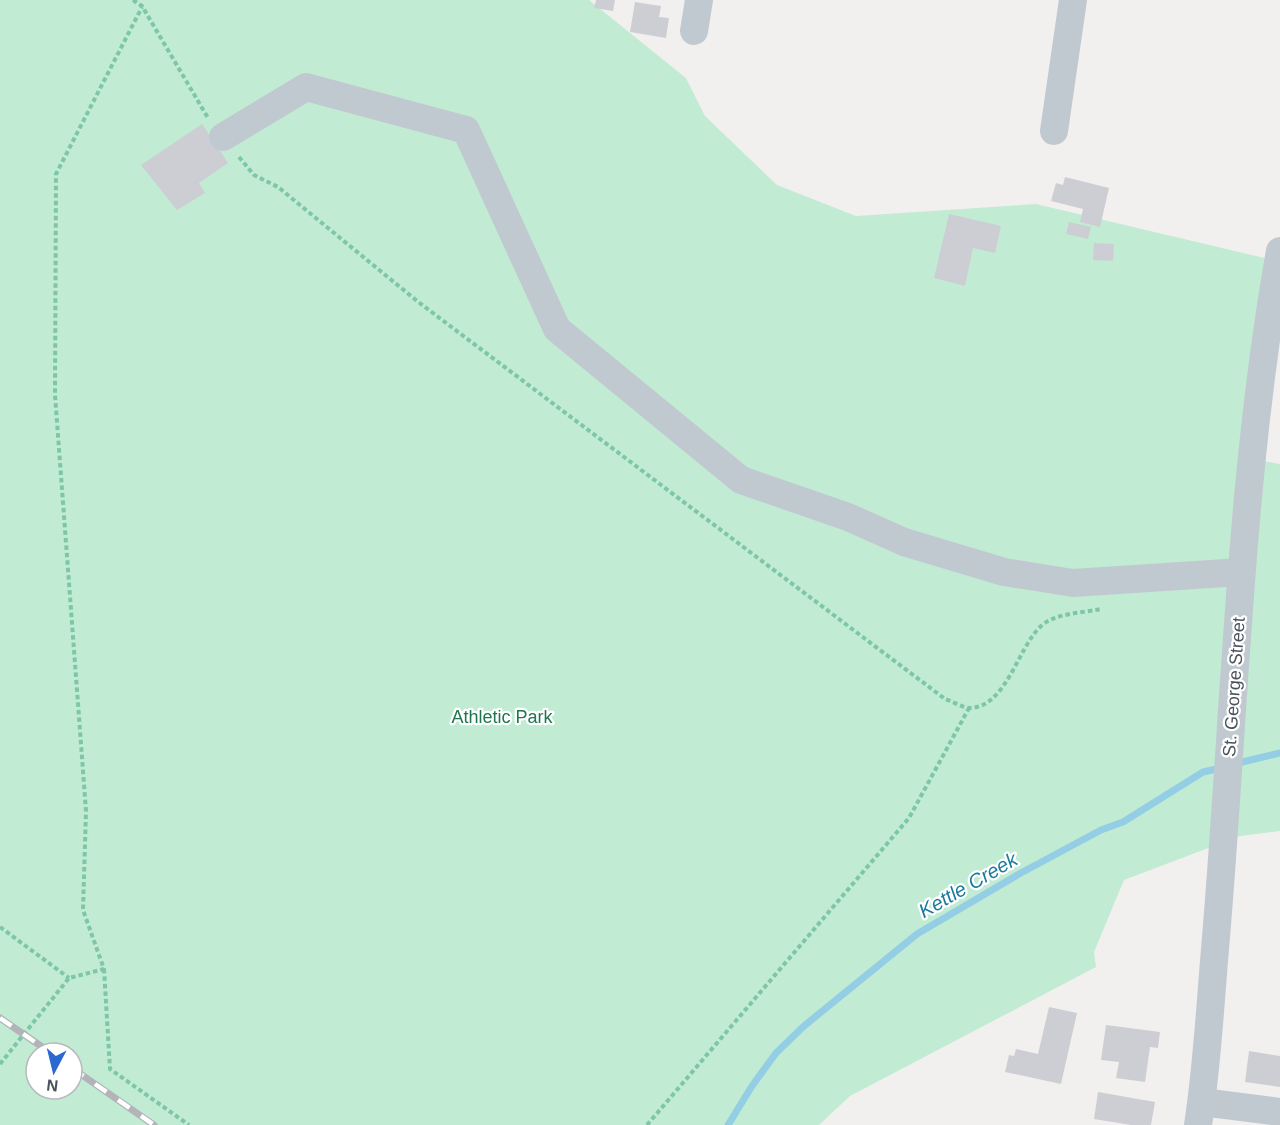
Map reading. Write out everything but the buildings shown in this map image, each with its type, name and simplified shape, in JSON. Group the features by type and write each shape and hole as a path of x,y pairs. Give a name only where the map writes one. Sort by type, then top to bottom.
{"street":[{"path":"694,31 699,0"},
{"path":"1053,131 1073,0"},
{"path":"223,137 306,87 466,130 557,329 741,480 848,517 904,542 1004,572 1072,583 1241,572"},
{"name":"St. George Street","path":"1213,1114 1224,852 1241,572 1252,438 1280,251"},
{"path":"1213,1114 1280,1112"}],"path":[{"path":"133,0 142,6 204,113"},
{"path":"142,6 57,174 55,395 86,811 83,910 104,969 110,1069 189,1125"},
{"path":"647,1125 909,818 969,708"},
{"path":"0,927 69,978"},
{"path":"0,1064 69,978 104,969"}],"green space":[{"name":"Athletic Park","path":"0,0 589,0 686,78 705,116 777,185 856,216 1036,204 1277,261 1251,459 1280,464 1280,831 1240,836 1124,880 1094,952 1096,967 850,1096 819,1125 0,1125"}],"waterway":[{"name":"Kettle Creek","path":"1234,764 1280,753"},
{"name":"Kettle Creek","path":"728,1125 776,1053 804,1026 917,934 1019,874 1101,830 1123,822 1203,772 1221,768"}],"railway":[{"path":"0,1018 34,1041"},
{"path":"84,1076 154,1125"}]}
